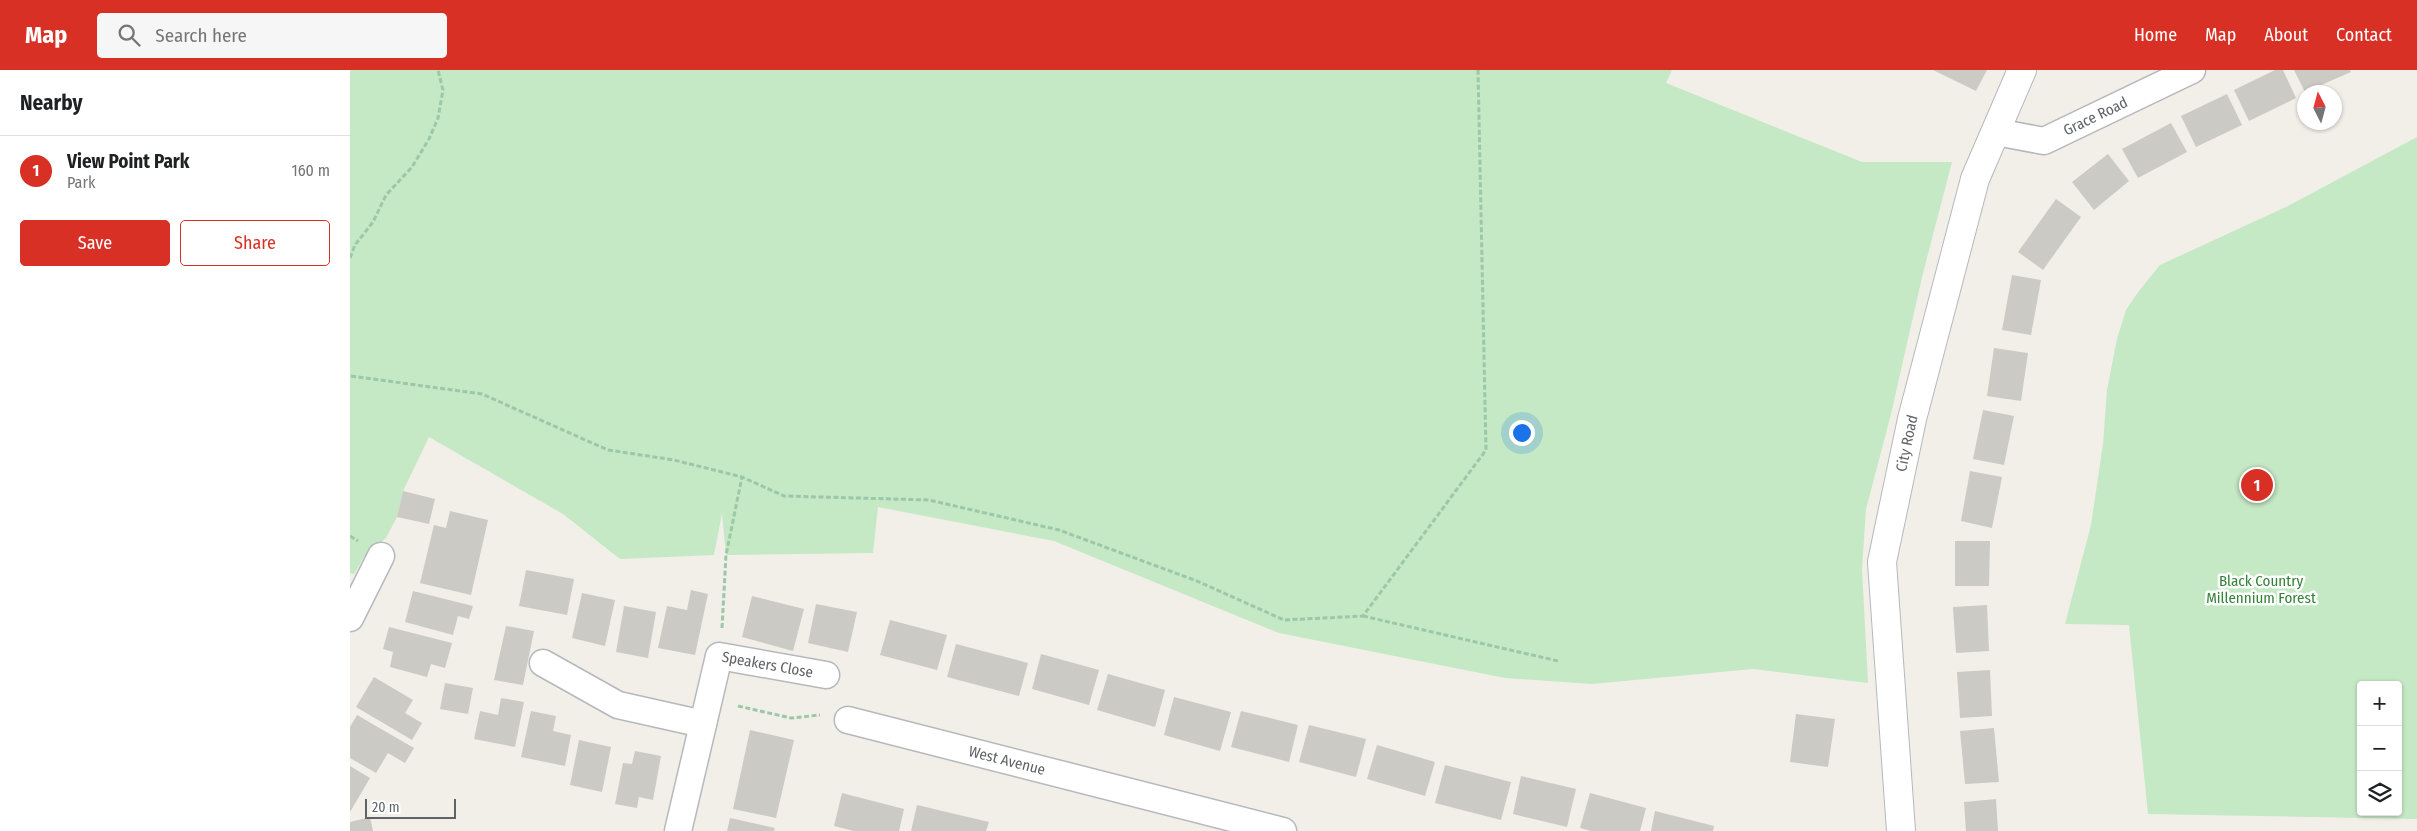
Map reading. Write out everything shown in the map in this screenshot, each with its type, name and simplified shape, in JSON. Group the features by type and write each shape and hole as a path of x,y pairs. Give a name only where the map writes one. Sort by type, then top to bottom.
{"street":[{"name":"City Road","path":"1901,831 1882,562 1912,419 1974,179 2022,70"},
{"name":"Grace Road","path":"1996,132 2044,141 2192,70"},
{"path":"352,608 381,556"},
{"name":"Speakers Close","path":"678,831 719,656 826,675"},
{"path":"543,663 618,705 703,724"},
{"name":"West Avenue","path":"848,720 1284,831"}],"path":[{"path":"350,258 356,245 373,222 386,196 412,167 429,139 438,118 443,90 438,70"},
{"path":"1363,616 1486,450 1478,70"},
{"path":"350,376 482,394 608,450 674,460 742,477 784,496 929,500 1059,530 1197,581 1284,620 1363,616 1558,661"},
{"path":"722,629 726,555 742,477"},
{"path":"736,705 791,718 821,715 848,720"}],"green space":[{"path":"350,70 1672,70 1666,83 1862,162 1952,162 1866,509 1862,569 1868,683 1753,669 1592,684 1505,678 1279,633 1054,541 878,507 873,553 726,555 722,513 714,555 620,559 563,514 429,437 403,491 397,517 386,538 364,557 354,574 350,573"},
{"name":"Black Country Millennium Forest","path":"2417,137 2417,819 2148,814 2129,625 2065,624 2091,525 2103,444 2107,390 2117,339 2126,310 2160,265 2288,206"}],"building":[{"path":"1933,70 1987,70 1976,91"},
{"path":"2275,70 2283,70 2296,98 2249,121 2234,90"},
{"path":"2294,70 2350,70 2351,72 2321,85 2302,85"},
{"path":"2227,94 2242,125 2196,147 2181,116"},
{"path":"2171,123 2187,152 2138,178 2122,149"},
{"path":"2108,154 2129,181 2094,210 2072,182"},
{"path":"2056,199 2081,217 2043,270 2018,252"},
{"path":"2012,275 2041,280 2031,335 2002,330"},
{"path":"1994,348 2028,353 2021,401 1987,396"},
{"path":"1983,410 2014,416 2004,465 1973,459"},
{"path":"1970,471 2002,477 1992,528 1961,521"},
{"path":"403,491 435,499 429,524 397,517"},
{"path":"450,511 488,520 471,595 420,583 434,525 446,528"},
{"path":"1955,541 1990,541 1989,586 1955,586"},
{"path":"526,570 574,579 567,615 519,606"},
{"path":"691,590 708,594 695,655 658,648 667,606 687,610"},
{"path":"413,591 473,606 469,619 458,616 453,635 405,622"},
{"path":"582,593 615,600 605,646 572,638"},
{"path":"752,596 804,609 793,651 742,637"},
{"path":"816,604 857,612 848,652 808,643"},
{"path":"1987,605 1989,651 1956,653 1953,607"},
{"path":"624,606 656,612 648,658 616,652"},
{"path":"890,620 947,635 937,670 880,655"},
{"path":"506,626 534,631 523,685 494,680"},
{"path":"389,627 452,643 445,668 431,664 427,677 390,667 393,652 383,649"},
{"path":"956,644 1028,663 1019,696 947,677"},
{"path":"1041,654 1099,670 1089,705 1032,689"},
{"path":"1990,670 1992,716 1960,718 1957,672"},
{"path":"1108,674 1165,690 1155,727 1097,710"},
{"path":"374,677 413,700 405,713 422,723 412,740 356,707"},
{"path":"445,683 473,688 468,714 440,709"},
{"path":"1174,697 1231,712 1220,751 1164,735"},
{"path":"501,698 524,702 515,747 474,739 480,711 498,715"},
{"path":"531,711 556,716 553,731 571,735 565,766 521,757"},
{"path":"1241,711 1298,725 1289,762 1231,747"},
{"path":"1796,714 1835,719 1828,767 1790,762"},
{"path":"357,715 414,748 405,763 388,753 376,773 350,758 350,727"},
{"path":"1309,725 1366,739 1356,777 1299,762"},
{"path":"1994,728 1999,782 1965,784 1960,731"},
{"path":"750,730 794,740 776,818 733,809"},
{"path":"579,740 611,747 602,792 570,785"},
{"path":"1377,745 1435,762 1425,796 1367,779"},
{"path":"635,751 661,756 653,800 639,797 637,808 615,804 623,763 632,764"},
{"path":"1445,765 1511,782 1501,820 1435,803"},
{"path":"350,766 370,778 350,812"},
{"path":"1521,776 1576,789 1567,827 1513,814"},
{"path":"842,793 904,809 899,831 854,831 834,826"},
{"path":"1590,793 1646,808 1640,831 1591,831 1580,828"},
{"path":"1996,799 1998,831 1966,831 1964,802"},
{"path":"917,805 989,822 986,831 911,831"},
{"path":"1655,811 1714,826 1713,831 1651,831"},
{"path":"370,817 373,831 350,831 350,822"},
{"path":"730,818 775,828 774,831 727,831"}],"place":[{"name":"View Point Park","path":"2257,485"}]}
